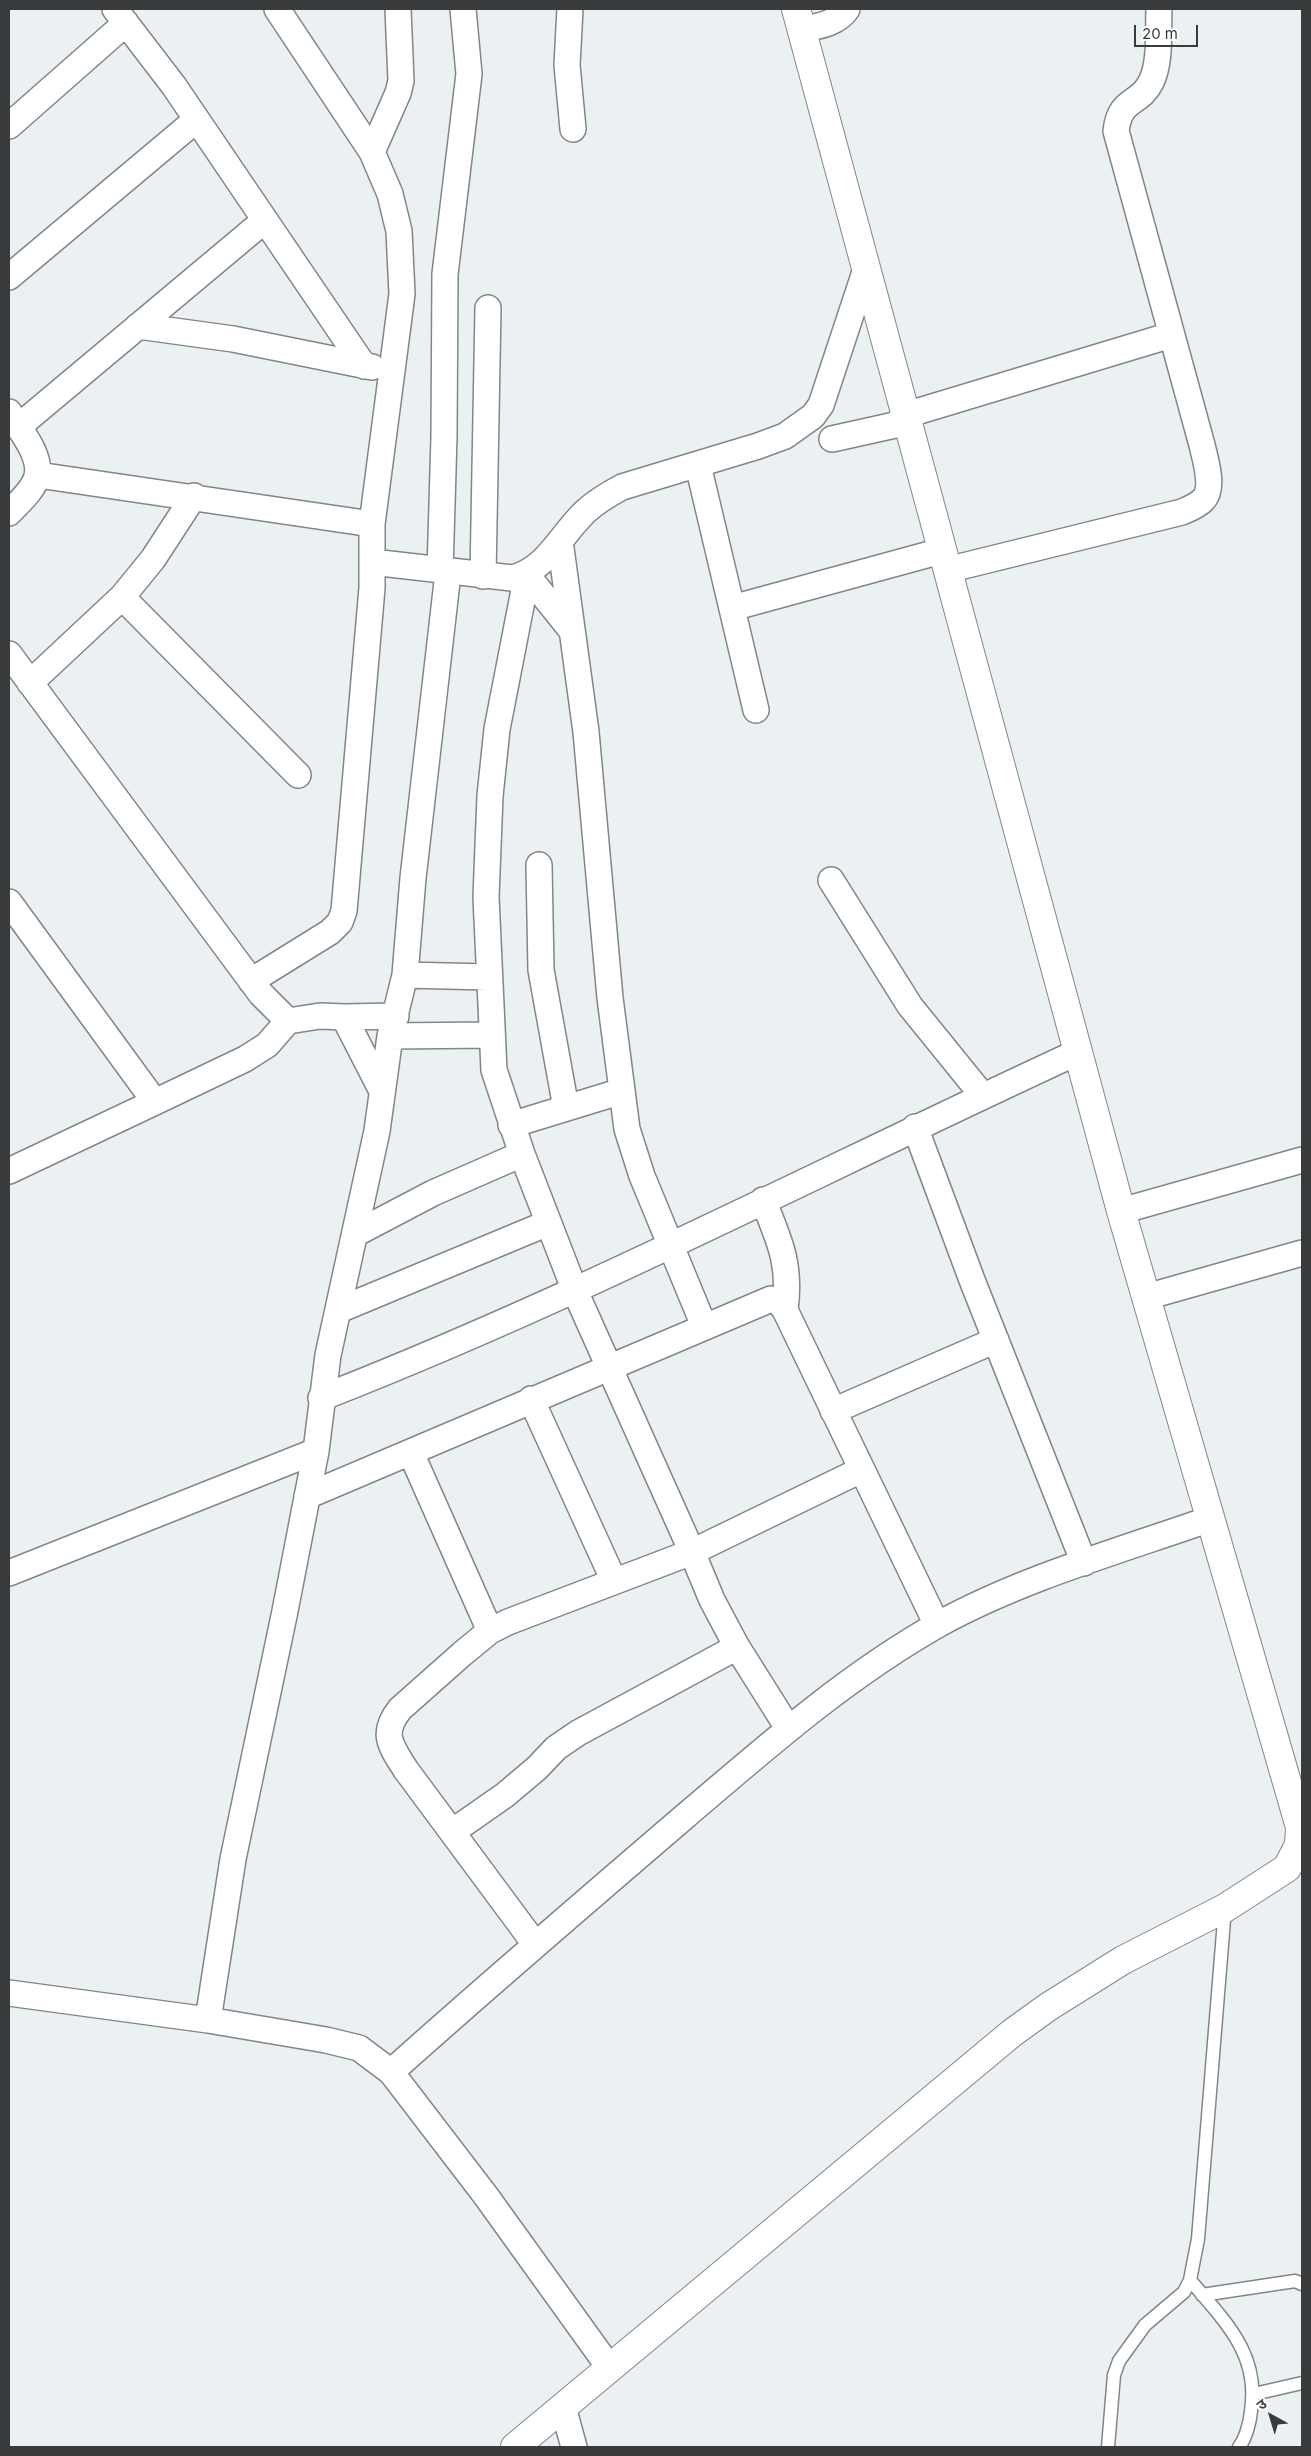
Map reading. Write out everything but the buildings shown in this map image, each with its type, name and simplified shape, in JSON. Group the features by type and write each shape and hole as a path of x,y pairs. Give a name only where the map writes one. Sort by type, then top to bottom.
{"street":[{"path":"251,981 330,932 340,922 344,911 372,588 372,524 402,294 400,231 390,194 372,152 278,9"},
{"path":"372,152 398,93 401,81 398,9"},
{"path":"208,2020 233,1859 286,1611 316,1451 321,1398 328,1355 377,1131 393,1026 405,975 444,572 444,274 468,94 469,74 463,9"},
{"path":"570,9 567,65 573,129"},
{"path":"515,2447 609,2367 1026,2023 1048,2007 1124,1960 1225,1908 1295,1866 1299,1845 1300,1827 1121,1211 798,19 830,23 843,15 847,9"},
{"path":"732,608 944,560 1182,512 1204,499 1208,491 1207,467 1116,131 1118,116 1123,108 1143,92 1150,83 1155,68 1159,9"},
{"path":"9,126 121,16 174,86 364,366"},
{"path":"9,276 196,120"},
{"path":"9,513 31,488 38,475 36,458 13,420 138,326 265,220"},
{"path":"372,562 484,576 512,578 526,575 537,567 586,511 608,495 622,488 785,436 813,416 821,405 866,269"},
{"path":"484,576 488,308"},
{"path":"138,326 233,339 392,371"},
{"path":"832,439 895,425 906,415 1171,334"},
{"path":"698,465 756,710"},
{"path":"38,475 194,496 372,524"},
{"path":"30,683 122,597 153,559 194,496"},
{"path":"560,541 586,732 610,988 628,1129 642,1176 704,1326"},
{"path":"526,575 572,631"},
{"path":"526,575 497,729 490,796 486,897 488,977 494,1070 522,1154 575,1291 712,1600 737,1647 788,1728"},
{"path":"122,597 298,775"},
{"path":"9,654 251,981 288,1021"},
{"path":"539,865 541,970 566,1108"},
{"path":"831,880 910,1006 983,1096"},
{"path":"9,902 155,1102"},
{"path":"405,975 488,977"},
{"path":"13,1162 155,1102 245,1059 267,1045 288,1021 320,1016 344,1017 393,1026 491,1035"},
{"path":"344,1017 382,1091"},
{"path":"321,1398 425,1357 575,1291 670,1247 915,1127 1078,1052"},
{"path":"512,1125 622,1091"},
{"path":"915,1127 1084,1563"},
{"path":"355,1234 433,1193 522,1154"},
{"path":"1121,1211 1302,1160"},
{"path":"763,1200 782,1247 788,1270 786,1310"},
{"path":"339,1310 548,1223"},
{"path":"1146,1297 1302,1253"},
{"path":"307,1496 411,1453 531,1399 771,1299 778,1302 786,1310 861,1470 937,1625"},
{"path":"833,1411 996,1340"},
{"path":"531,1399 614,1581"},
{"path":"9,1573 316,1451"},
{"path":"411,1453 490,1631"},
{"path":"535,1944 452,1832 393,1748 388,1732 390,1721 400,1709 490,1631 528,1613 692,1552 861,1470"},
{"path":"391,2072 535,1944 788,1728 881,1660 937,1625 983,1601 1210,1519"},
{"path":"452,1832 505,1795 537,1768 556,1748 578,1733 737,1647"},
{"path":"9,1993 208,2020 326,2040 359,2048 391,2072 486,2196 609,2367"},
{"path":"563,2407 574,2447"}],"lane":[{"path":"1108,2447 1114,2375 1119,2361 1145,2325 1179,2297 1190,2280 1198,2240 1225,1908"},
{"path":"1190,2280 1240,2343 1248,2360 1254,2394 1251,2417 1239,2447"},
{"path":"1202,2295 1295,2282 1302,2284"},
{"path":"1254,2394 1302,2384"}]}
